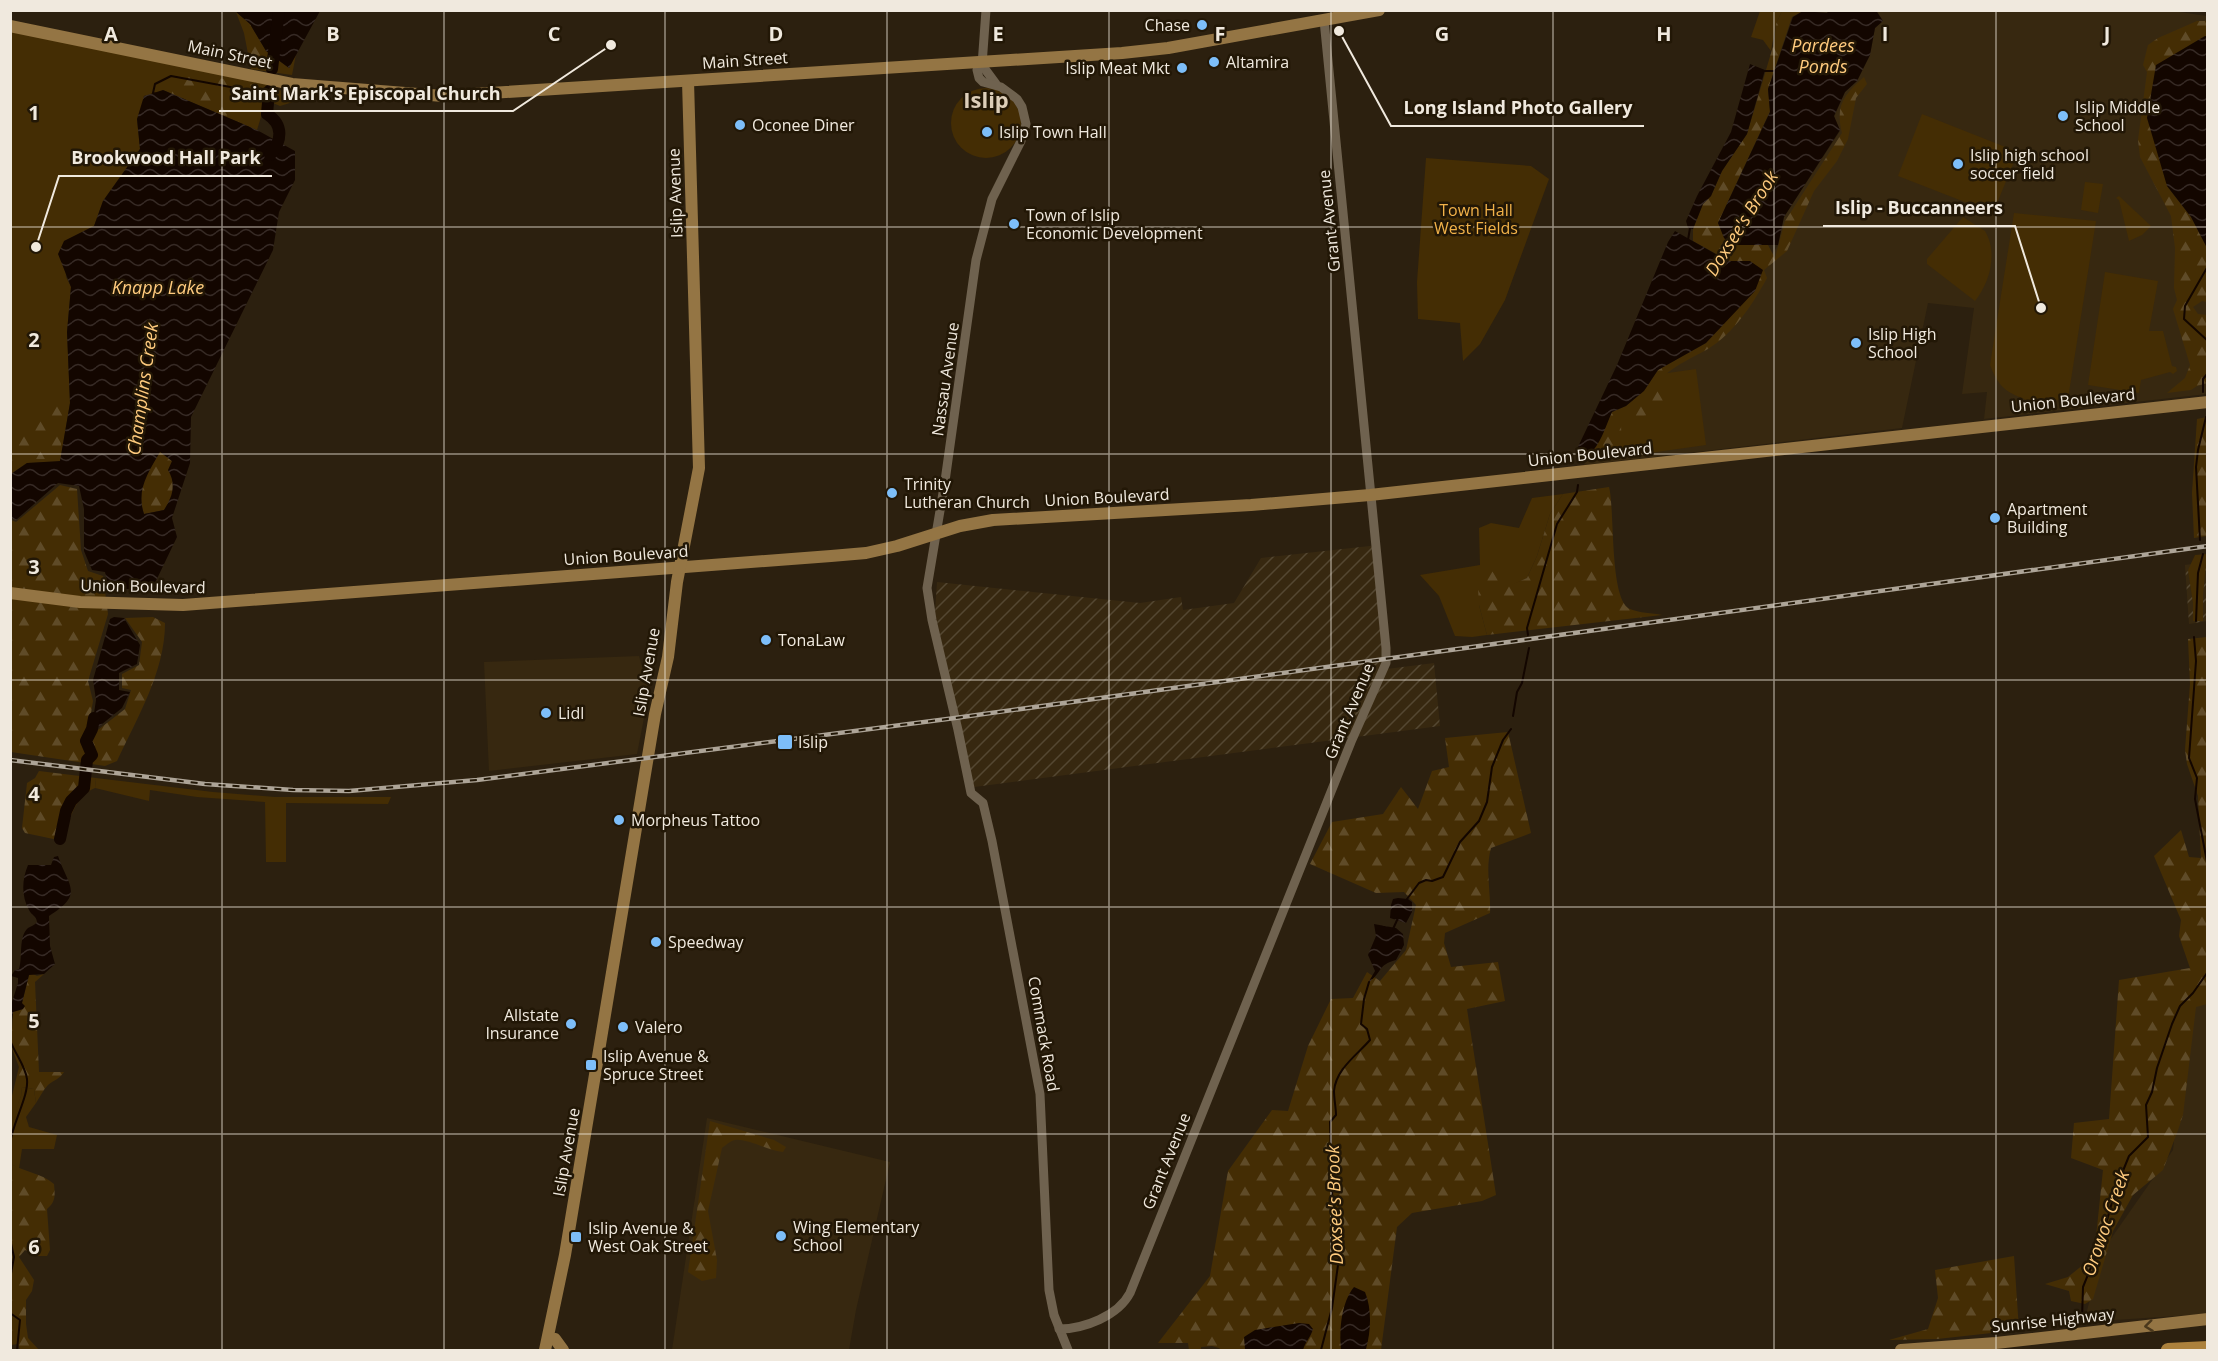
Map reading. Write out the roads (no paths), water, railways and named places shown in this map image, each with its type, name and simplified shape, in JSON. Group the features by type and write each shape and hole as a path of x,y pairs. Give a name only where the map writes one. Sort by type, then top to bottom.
{"highway":[{"path":"2168,1350 2208,1348"}],"main road":[{"name":"Main Street","path":"10,26 292,84 443,96 983,64 1122,53 1168,48 1379,10"},
{"name":"Islip Avenue","path":"548,1347 655,714 668,657 679,568 699,468 688,81"},
{"name":"Union Boulevard","path":"10,593 80,602 183,605 866,553 897,546 960,525 993,520 1251,505 1370,495 2208,402"},
{"name":"Sunrise Highway","path":"1901,1350 2005,1342 2208,1320"},
{"path":"548,1347 563,1350"}],"street":[{"path":"983,64 986,10"},
{"name":"Grant Avenue","path":"1059,1329 1078,1327 1108,1314 1121,1306 1130,1293 1351,742 1386,663 1324,20"},
{"name":"Nassau Avenue","path":"958,730 932,620 928,593 976,260 992,199 1021,141 1026,124 1022,107 1017,99 996,84 983,64"},
{"name":"Commack Road","path":"958,730 971,793 983,803 992,841 1037,1077 1048,1281 1052,1309 1068,1350"}],"water":[{"name":"Pardees Ponds","path":"1829,10 1877,12 1883,21 1875,28 1870,55 1857,81 1845,92 1834,116 1840,130 1784,217 1778,245 1731,245 1724,238 1718,223 1770,112 1768,89 1793,17 1803,11 1827,13"},
{"path":"235,11 320,11 289,68 266,51 250,24"},
{"path":"2208,36 2207,248 2191,217 2167,186 2147,118 2156,65"},
{"name":"Pardees Ponds","path":"1750,64 1765,70 1747,134 1722,171 1711,196 1703,204 1693,229 1688,228 1686,221 1697,196 1731,132"},
{"name":"Knapp Lake","path":"163,90 257,130 295,151 295,180 279,212 273,250 191,417 190,463 172,518 177,537 154,585 141,585 116,592 109,591 105,572 92,570 84,551 84,509 79,486 58,483 16,520 11,518 11,474 27,463 60,461 70,403 67,332 71,287 58,254 64,241 94,226 103,201 140,149 137,119 144,96","holes":["160,452 172,461 168,470 173,486 167,505 164,510 144,514 142,489 151,467"]},
{"path":"1675,231 1728,261 1750,261 1763,270 1755,291 1706,343 1658,370 1644,391 1626,406 1612,412 1596,447 1586,457 1579,459 1576,451 1617,365 1668,242"},
{"path":"124,618 140,645 137,664 119,673 119,690 130,692 122,708 91,733 96,700 93,680 110,619"},
{"path":"58,856 71,889 67,902 49,916 50,946 55,964 44,974 29,975 22,1003 25,1006 13,1012 11,1027 11,1005 18,978 11,976 15,970 19,969 25,932 37,922 25,899 23,888 26,870 28,865 51,865 54,857"},
{"path":"1393,899 1412,902 1412,912 1406,923 1390,918"},
{"path":"1374,924 1396,928 1403,934 1404,945 1396,960 1383,967 1368,983 1375,971 1368,955 1376,936"},
{"path":"1354,1287 1365,1292 1369,1306 1368,1342 1366,1349 1341,1350 1342,1317 1346,1301"},
{"path":"1299,1323 1309,1324 1313,1329 1303,1350 1245,1350 1244,1337 1255,1330"}],"waterway":[{"name":"Champlins Creek","path":"272,69 279,10"},
{"path":"1763,71 1775,71"},
{"path":"156,94 153,93 155,84 171,76 268,94"},
{"name":"Champlins Creek","path":"269,91 267,114 273,118 279,128 279,139 270,155"},
{"path":"1688,240 1690,228"},
{"name":"Doxsee's Brook","path":"1723,258 1732,243"},
{"name":"Orowoc Creek","path":"2208,266 2185,306 2184,319 2208,341"},
{"name":"Orowoc Creek","path":"2203,392 2203,379 2208,373"},
{"name":"Orowoc Creek","path":"2200,540 2196,467 2206,417"},
{"name":"Doxsee's Brook","path":"1528,635 1527,628 1557,524 1577,492 1578,485"},
{"name":"Orowoc Creek","path":"2196,621 2198,573 2203,554"},
{"name":"Orowoc Creek","path":"2194,637 2196,661 2189,758 2197,778 2195,799 2208,867"},
{"name":"Doxsee's Brook","path":"1513,716 1529,648"},
{"name":"Champlins Creek","path":"60,839 66,811 71,801 84,788 87,760 92,755 86,741 94,718"},
{"name":"Doxsee's Brook","path":"1407,899 1419,883 1443,877 1460,842 1479,821 1487,802 1492,767 1503,740 1511,729"},
{"name":"Doxsee's Brook","path":"1393,929 1398,918"},
{"name":"Orowoc Creek","path":"2208,945 2208,960"},
{"name":"Orowoc Creek","path":"2082,1319 2083,1287 2100,1245 2116,1188 2129,1156 2148,1137 2146,1105 2172,1024 2180,1006 2193,993 2208,969"},
{"name":"Doxsee's Brook","path":"1321,1350 1332,1308 1339,1258 1333,1222 1330,1122 1336,1115 1334,1091 1338,1076 1370,1040 1367,1029 1361,1024 1369,982"},
{"name":"Champlins Creek","path":"10,1040 27,1079 25,1094 10,1144"},
{"name":"Champlins Creek","path":"10,1239 14,1257 10,1279"},
{"name":"Champlins Creek","path":"10,1313 20,1320 17,1350"}],"railway":[{"path":"10,760 205,784 293,790 349,791 477,780 955,718 2208,546"}],"place":[{"name":"Chase","path":"1202,25"},
{"name":"Long Island Photo Gallery","path":"1339,31"},
{"name":"Saint Mark's Episcopal Church","path":"611,45"},
{"name":"Altamira","path":"1214,62"},
{"name":"Islip Meat Mkt","path":"1182,68"},
{"name":"Islip Middle School","path":"2063,116"},
{"name":"Oconee Diner","path":"740,125"},
{"name":"Islip Town Hall","path":"987,132"},
{"name":"Islip high school soccer field","path":"1958,164"},
{"name":"Town of Islip Economic Development","path":"1014,224"},
{"name":"Brookwood Hall Park","path":"36,247"},
{"name":"Islip - Buccanneers","path":"2041,308"},
{"name":"Islip High School","path":"1856,343"},
{"name":"Trinity Lutheran Church","path":"892,493"},
{"name":"Apartment Building","path":"1995,518"},
{"name":"TonaLaw","path":"766,640"},
{"name":"Lidl","path":"546,713"},
{"name":"Islip","path":"785,742"},
{"name":"Morpheus Tattoo","path":"619,820"},
{"name":"Speedway","path":"656,942"},
{"name":"Allstate Insurance","path":"571,1024"},
{"name":"Valero","path":"623,1027"},
{"name":"Islip Avenue & Spruce Street","path":"591,1065"},
{"name":"Wing Elementary School","path":"781,1236"},
{"name":"Islip Avenue & West Oak Street","path":"576,1237"}],"district":[{"name":"Islip","path":"986,99"}],"park label":[{"name":"Town Hall West Fields","path":"1476,219"}]}
